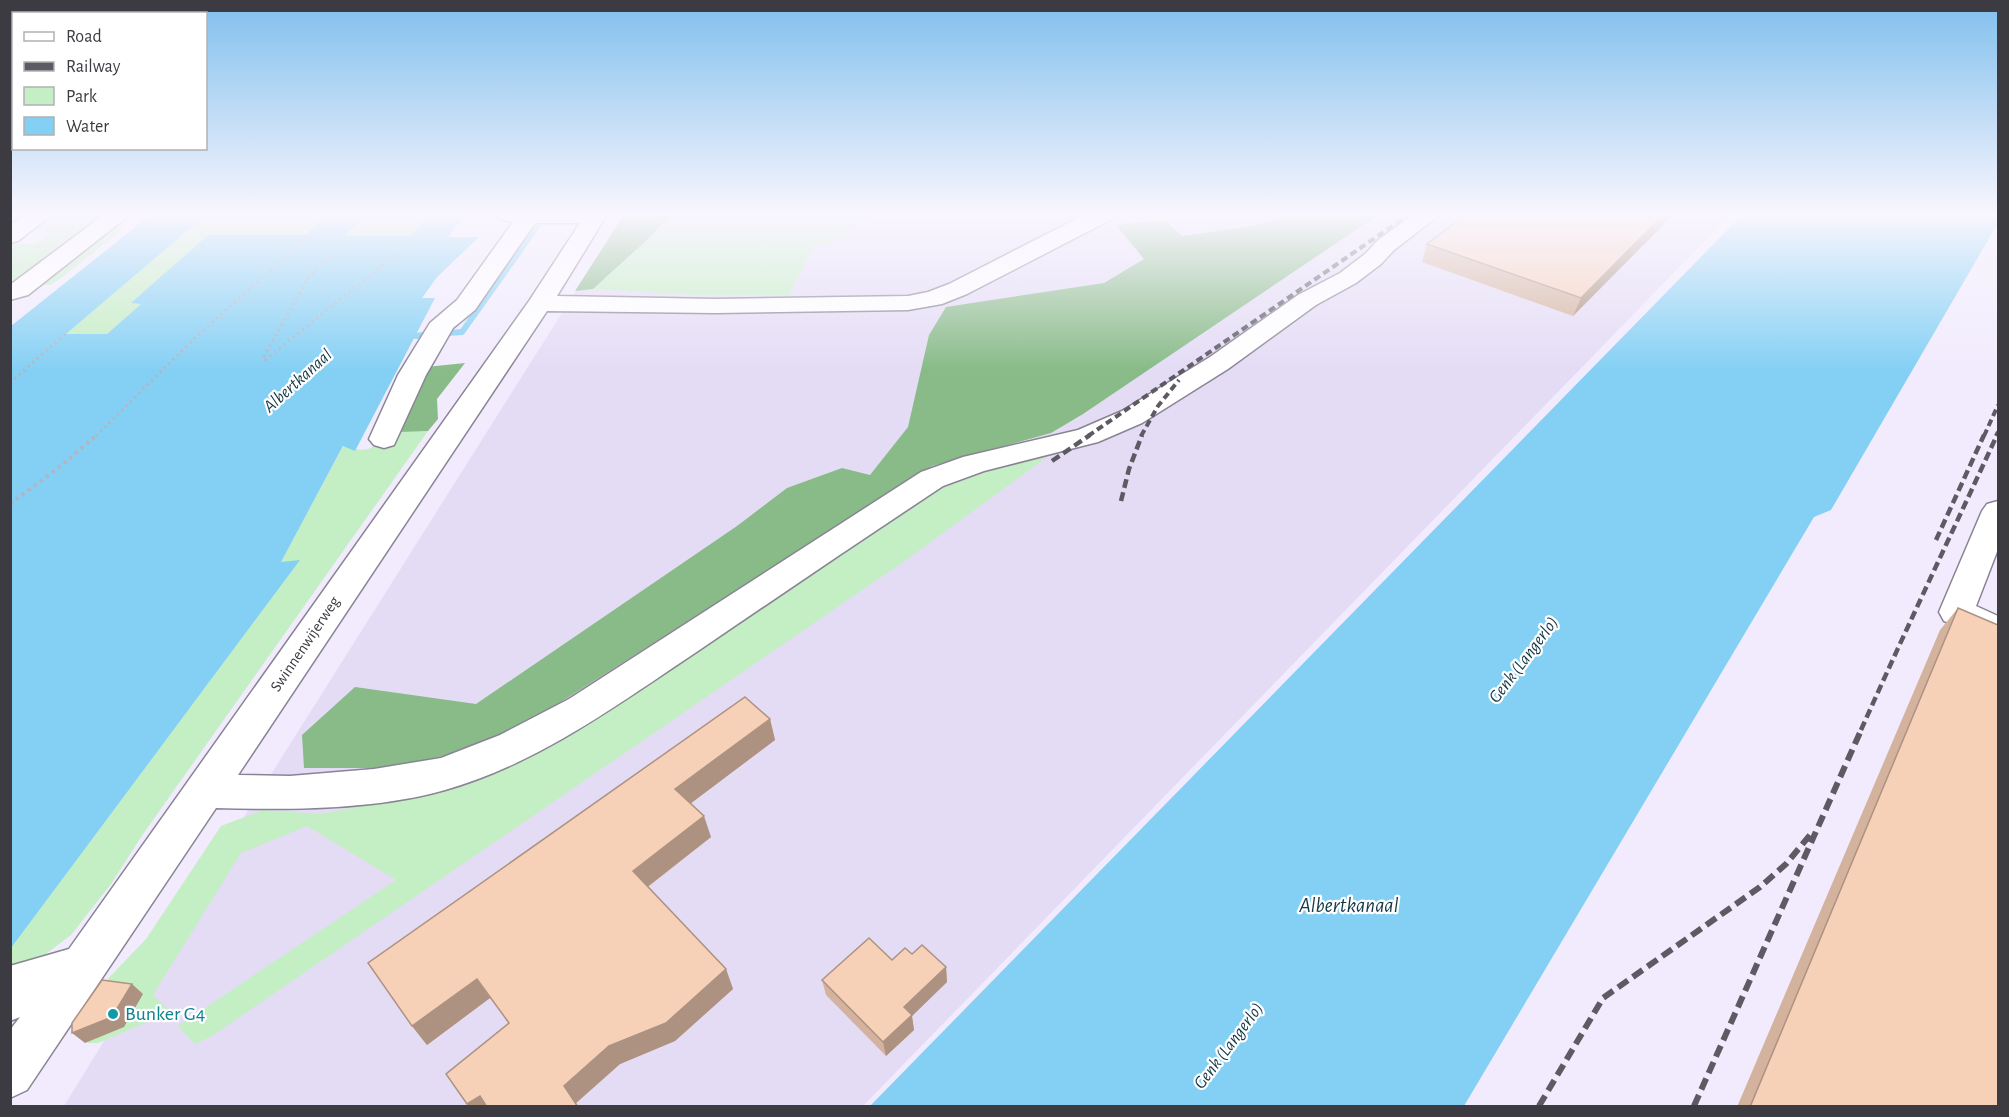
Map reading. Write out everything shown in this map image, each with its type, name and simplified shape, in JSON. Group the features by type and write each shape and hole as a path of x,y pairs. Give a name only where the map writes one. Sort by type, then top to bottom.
{"street":[{"path":"10,293 19,290 52,265"},
{"path":"384,439 412,375 442,323 466,305 489,265"},
{"name":"Swinnenwijerweg","path":"10,1073 206,791 564,265"},
{"path":"540,303 716,306 909,303 933,299 1004,265"},
{"path":"206,791 290,793 374,786 444,774 514,746 582,709 932,479 974,464 1088,436 1132,417 1163,400 1307,300 1348,278 1364,265"},
{"path":"1998,511 1956,612 1998,630"},
{"path":"10,998 21,984 85,966"}],"path":[{"path":"10,504 96,436 199,334 276,265"},
{"path":"322,265 308,278 263,358 265,360 382,265"},
{"path":"10,382 65,334"}],"shaded area":[{"path":"592,265 1681,265 863,1106 64,1106"}],"green space":[{"path":"11,265 41,265 11,287"},
{"path":"63,265 78,265 50,285 39,285"},
{"path":"146,265 175,265 132,303 142,303 107,334 65,334"},
{"path":"592,265 619,265 593,289 575,291"},
{"path":"619,265 805,265 789,295 696,295 593,289"},
{"path":"1134,265 1304,265 1083,414 1051,433 932,466 534,719 474,750 384,768 304,768 302,735 355,687 476,704 737,526 787,488 842,468 870,475 908,427 929,335 946,307 1104,283"},
{"path":"465,363 437,399 438,419 428,431 398,432 426,367"},
{"path":"428,431 143,834 111,884 71,935 27,968 11,989 10,949 299,561 280,563 344,445 354,449 369,449 400,432"},
{"path":"1047,457 906,560 212,1036 195,1044 178,1026 396,880 307,826 241,853 153,995 171,1012 98,1043 88,1043 80,1019 102,985 146,939 221,826 263,810 320,814 428,793 939,483 1000,463"}],"water":[{"name":"Albertkanaal","path":"87,265 147,265 66,334 107,334 141,304 131,303 174,265 449,265 437,277 422,298 435,298 355,451 343,446 281,562 300,560 11,948 11,326"},
{"name":"Albertkanaal","path":"1693,265 1973,265 1831,510 1814,517 1464,1106 870,1106"}],"building":[{"path":"1487,265 1613,265 1581,298"},
{"path":"1958,608 1998,625 1998,1107 1750,1107"},
{"path":"745,697 770,719 675,789 704,816 633,871 726,969 666,1023 609,1046 564,1086 578,1107 487,1107 480,1096 467,1104 446,1074 509,1023 477,979 412,1026 368,963"},
{"path":"869,938 892,960 905,948 912,954 922,945 946,967 904,1007 912,1015 883,1042 822,980"},
{"path":"102,980 132,984 112,1017 72,1033 72,1023"}],"waterway":[{"path":"447,333 462,332 510,265"},
{"path":"416,336 423,335"}],"railway":[{"path":"1088,436 1335,265"},
{"path":"1141,436 1158,406 1179,380"},
{"path":"1984,436 1998,405"},
{"path":"1996,436 1998,432"},
{"path":"1052,461 1090,435"},
{"path":"1121,501 1129,469 1142,435"},
{"path":"1936,540 1984,435"},
{"path":"1861,730 1997,435"},
{"path":"1694,1106 1862,728"},
{"path":"1539,1106 1603,998 1760,887 1786,864 1810,835"}],"place":[{"name":"Bunker G4","path":"113,1014"}],"water label":[{"name":"Genk (Langerlo)","path":"1524,660"},
{"name":"Genk (Langerlo)","path":"1229,1046"}]}
